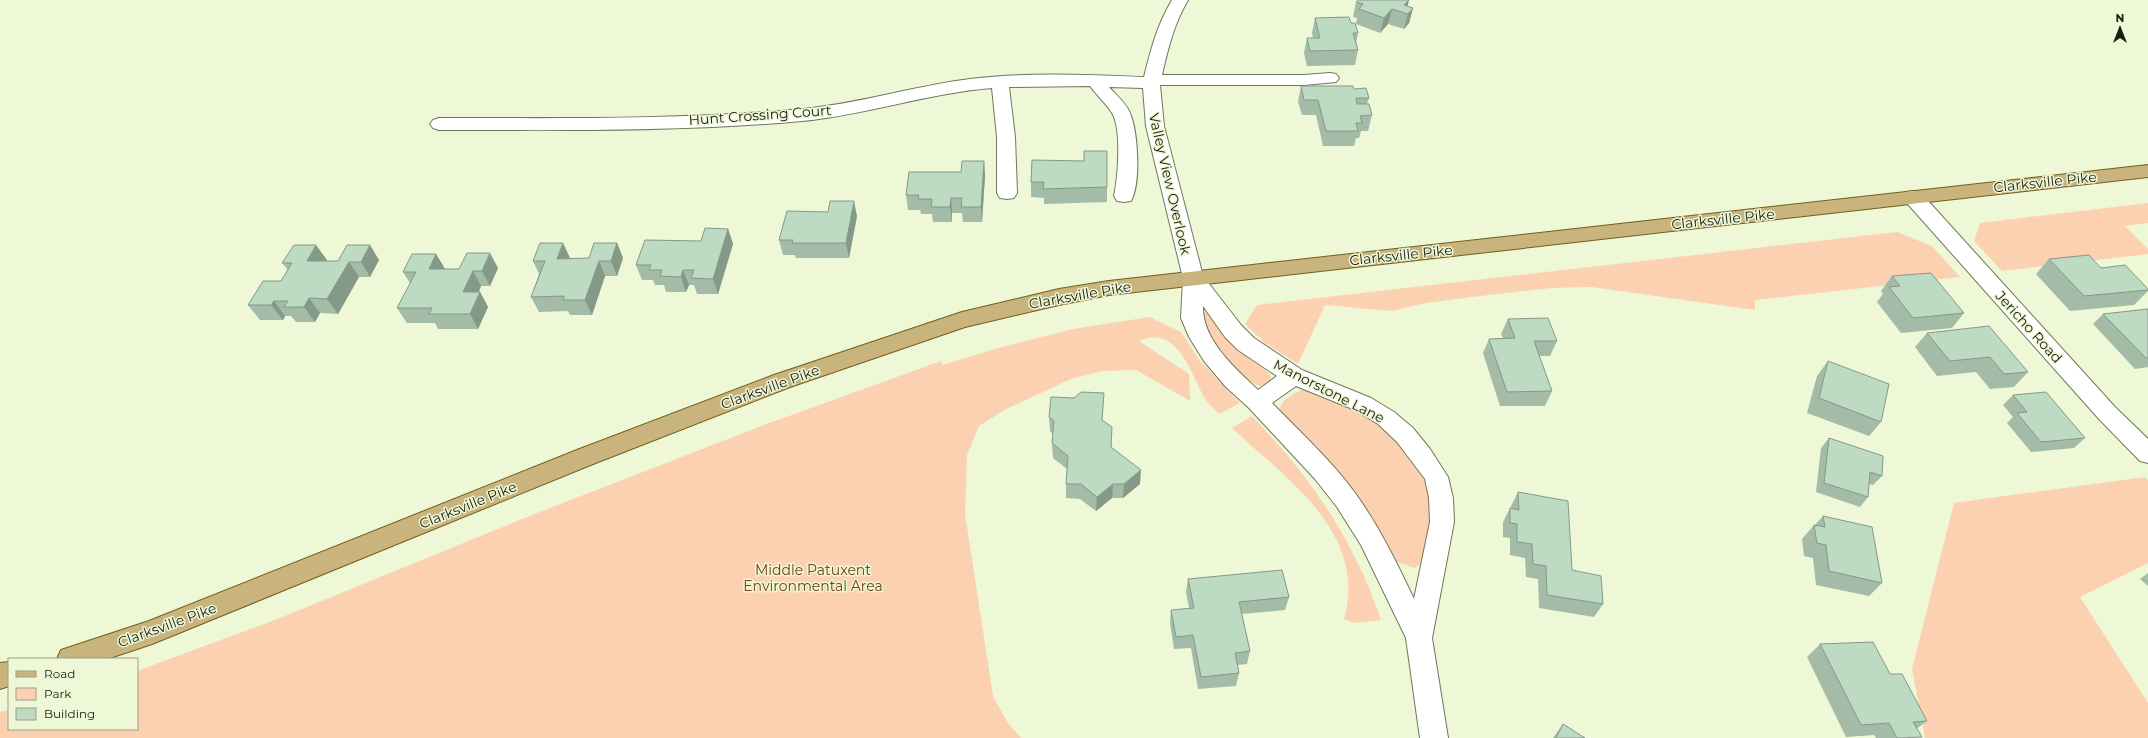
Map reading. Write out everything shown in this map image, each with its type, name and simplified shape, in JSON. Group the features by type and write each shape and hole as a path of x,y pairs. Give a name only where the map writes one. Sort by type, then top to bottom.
{"main road":[{"name":"Clarksville Pike","path":"73,658 152,632 585,457 782,381 908,337 962,320 1059,297 1109,288 1192,278 2148,171"}],"street":[{"name":"Valley View Overlook","path":"1180,0 1169,19 1162,36 1151,85 1155,126 1192,278"},
{"name":"Hunt Crossing Court","path":"439,124 583,124 768,118 836,111 938,90 1000,82 1097,81 1151,85 1329,84"},
{"path":"1097,81 1098,85 1121,112 1125,125 1128,174 1124,196"},
{"path":"1000,82 1007,144 1007,192"},
{"name":"Jericho Road","path":"1913,197 2107,413 2148,454"},
{"name":"Manorstone Lane","path":"1192,278 1233,331 1246,344 1294,376 1363,404 1386,418 1405,435 1422,456 1436,478 1441,498 1442,522 1419,638"},
{"name":"Manorstone Lane","path":"1192,278 1192,318 1200,337 1233,380 1257,402 1346,500 1387,569 1419,638 1434,738"},
{"path":"1257,402 1294,376"}],"green space":[{"path":"2148,203 2148,223 2125,226 2148,249 2148,254 2002,271 1974,241 1980,223"},
{"path":"1897,232 1932,246 1960,277 1755,300 1755,310 1591,287 1551,288 1472,297 1426,303 1392,311 1325,305 1298,364 1265,343 1245,324 1257,305"},
{"path":"1208,311 1227,339 1268,372 1271,377 1270,382 1260,386 1254,384 1232,365 1213,341 1206,329 1199,312"},
{"name":"Middle Patuxent Environmental Area","path":"1150,317 1181,332 1200,361 1240,403 1219,414 1206,400 1182,355 1174,346 1165,340 1153,338 1139,341 1189,374 1190,401 1136,370 1102,371 1071,379 1006,409 979,426 967,455 965,514 993,696 1008,723 1021,738 0,738 0,712 8,710 8,730 138,730 138,671 280,618 532,515 764,425 941,361 942,365 998,348 1073,329"},
{"path":"1307,389 1374,420 1395,438 1419,468 1428,491 1433,516 1422,563 1414,568 1395,561 1341,476 1310,441 1281,413 1281,405 1287,398 1299,391"},
{"path":"1252,416 1293,462 1328,510 1358,563 1381,620 1355,623 1344,619 1348,588 1344,560 1333,534 1317,510 1297,488 1232,428"},
{"path":"2145,477 2148,480 2148,563 2080,597 2148,703 2148,738 1925,738 1912,669 1954,503"}],"building":[{"path":"1358,0 1409,0 1404,5 1413,8 1408,14 1392,9 1384,18 1359,9 1363,4 1356,2"},
{"path":"1349,17 1351,23 1355,23 1358,33 1353,33 1358,50 1310,51 1307,38 1320,38 1315,18"},
{"path":"1301,86 1353,86 1354,89 1366,88 1369,98 1356,98 1357,104 1369,104 1372,115 1360,116 1362,123 1356,123 1358,131 1326,131 1318,100 1304,100"},
{"path":"1084,151 1107,151 1107,187 1043,189 1044,182 1031,182 1032,160 1084,161"},
{"path":"962,161 984,161 981,207 961,207 962,198 951,198 950,207 931,207 932,199 918,199 919,195 906,195 909,172 961,172"},
{"path":"830,201 854,201 846,243 792,243 793,240 779,240 787,211 828,212"},
{"path":"705,228 728,229 713,279 691,278 694,270 683,270 681,277 660,276 662,270 649,270 651,265 636,265 645,240 701,241"},
{"path":"540,243 563,243 557,259 589,258 594,243 617,243 611,261 599,261 585,300 563,300 564,296 531,297 545,261 533,261"},
{"path":"294,245 316,245 307,261 338,261 347,245 370,245 361,262 349,262 327,299 309,298 304,307 284,307 288,301 274,301 271,305 248,305 263,281 281,281 292,263 282,263"},
{"path":"467,253 490,253 482,271 473,271 463,292 480,292 470,314 429,314 432,308 397,308 416,272 403,272 412,254 436,254 429,269 459,269"},
{"path":"2089,255 2101,268 2125,265 2148,290 2084,296 2049,259"},
{"path":"1931,273 1964,313 1913,318 1889,287 1900,286 1892,276"},
{"path":"2148,309 2148,358 2146,358 2103,314"},
{"path":"1548,318 1557,341 1534,341 1552,391 1507,392 1489,339 1515,338 1508,319"},
{"path":"1989,326 2028,372 2004,374 1990,357 1950,361 1927,333"},
{"path":"1828,361 1889,384 1881,422 1819,398"},
{"path":"1081,392 1104,393 1102,420 1112,427 1111,447 1141,470 1124,484 1113,484 1097,497 1081,484 1066,484 1068,456 1052,443 1054,421 1049,417 1051,397 1074,398"},
{"path":"2046,392 2085,438 2041,442 2017,413 2027,412 2013,395"},
{"path":"1829,438 1883,456 1882,476 1870,472 1868,497 1824,483"},
{"path":"1518,492 1568,501 1572,570 1601,576 1603,604 1547,595 1546,566 1533,564 1532,544 1517,542 1517,524 1510,523 1510,508 1519,510"},
{"path":"1823,516 1872,527 1882,583 1829,571 1826,545 1817,543 1814,525 1825,527"},
{"path":"1282,570 1289,597 1239,602 1250,651 1235,653 1239,673 1201,677 1193,635 1176,637 1171,610 1194,608 1188,579"},
{"path":"1873,642 1890,674 1902,674 1927,721 1913,722 1922,737 1897,738 1889,723 1861,725 1820,644"},
{"path":"1563,724 1585,738 1556,738"}]}
